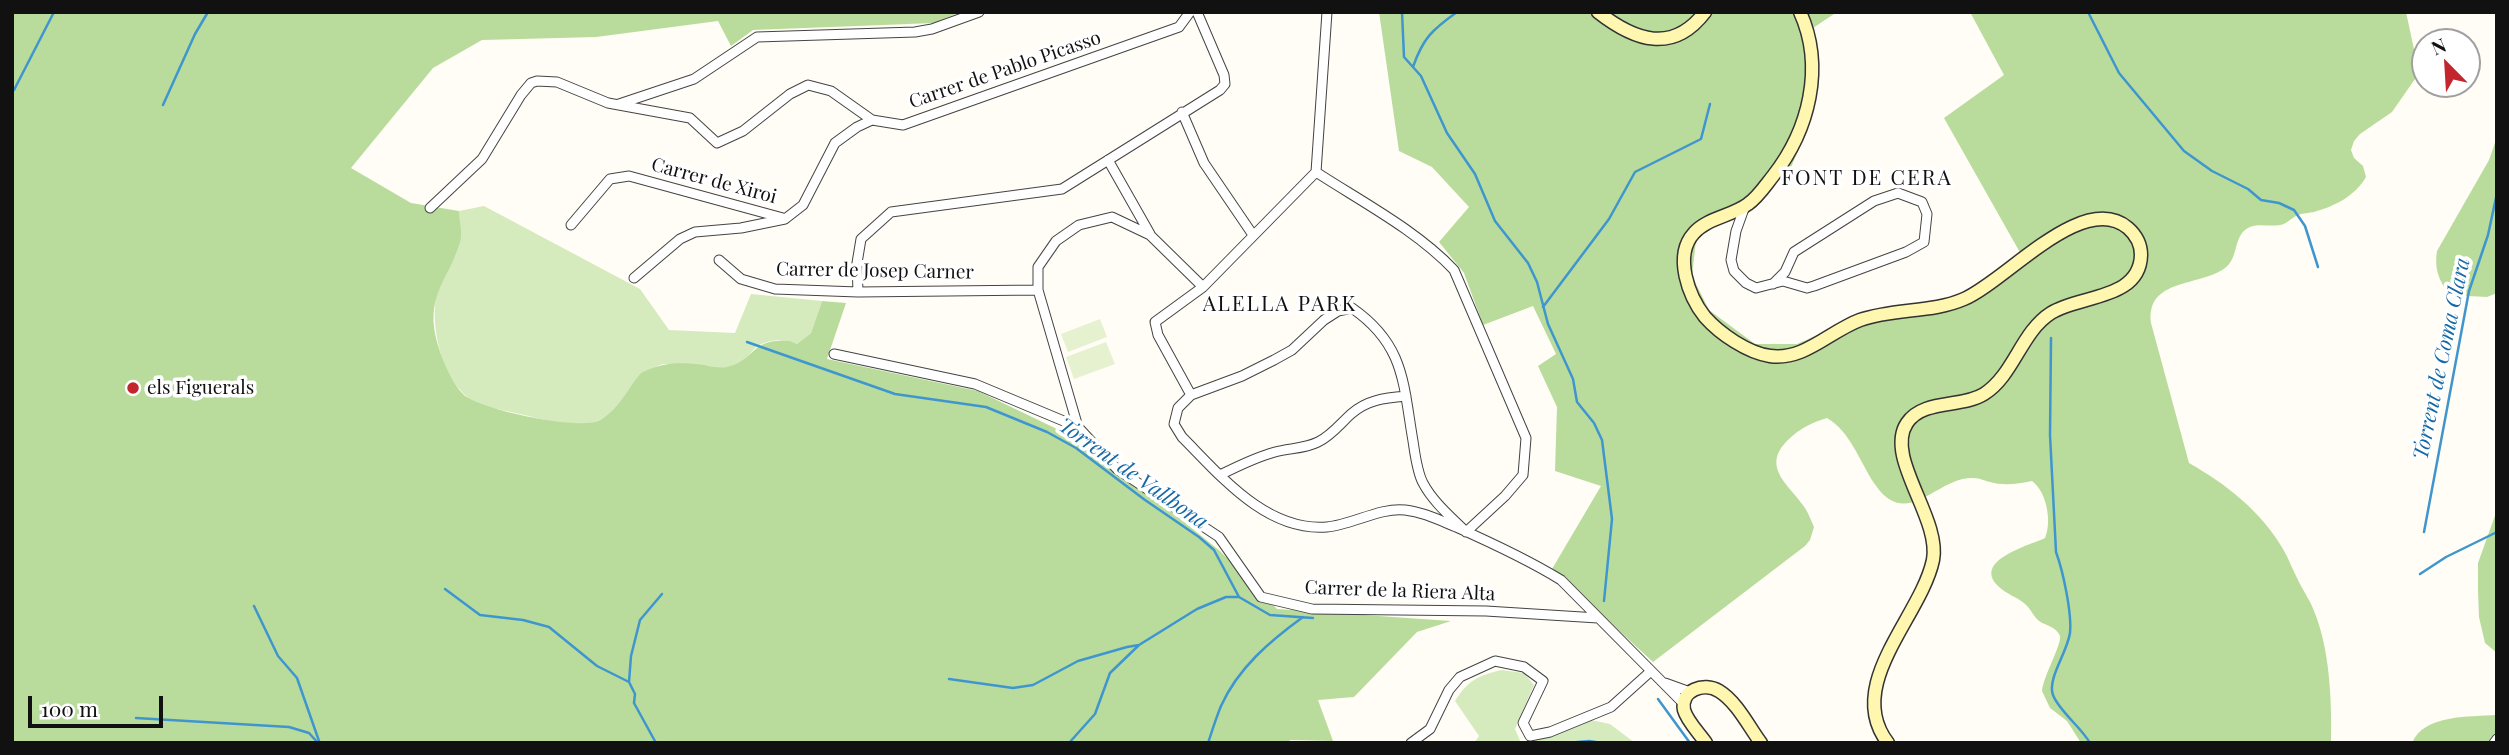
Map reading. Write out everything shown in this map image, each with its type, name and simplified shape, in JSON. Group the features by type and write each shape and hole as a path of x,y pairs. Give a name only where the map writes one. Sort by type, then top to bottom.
{"main road":[{"path":"1598,12 1637,33 1664,39 1685,33 1705,12"},
{"path":"1801,12 1809,34 1812,54 1805,120 1788,156 1760,192 1745,206 1694,233 1686,250 1685,270 1693,296 1704,316 1732,339 1757,352 1774,357 1804,351 1856,321 1884,313 1959,302 1972,296 2081,222 2098,218 2118,222 2130,230 2139,243 2141,259 2128,282 2108,294 2051,313 2034,328 1999,380 1984,394 1973,400 1923,410 1909,419 1905,426 1902,451 1931,526 1934,548 1927,578 1878,676 1874,693 1876,718 1888,743"},
{"path":"1706,743 1687,715 1687,698 1702,687 1719,691 1733,704 1761,743"}],"street":[{"path":"618,104 694,79 757,37 915,32 932,29 979,12"},
{"name":"Carrer de Pablo Picasso","path":"872,120 904,125 1179,27 1190,12"},
{"path":"858,292 857,263 861,239 891,212 1062,189 1220,90 1225,84 1224,75 1197,12"},
{"path":"1191,395 1158,335 1155,322 1203,288 1316,172 1327,12"},
{"path":"430,208 482,159 521,94 531,83 545,80 598,100 690,118 717,143 743,131 790,94 808,85 831,91 872,120 857,127 835,144 803,205 785,219 741,228 695,232 680,239 634,278"},
{"path":"1182,112 1204,163 1253,235"},
{"path":"1108,160 1150,236 1203,288"},
{"path":"1316,172 1392,221 1441,256 1454,270 1526,438 1523,475 1505,496 1466,532"},
{"name":"Carrer de Xiroi","path":"571,225 610,178 629,176 785,219"},
{"path":"1745,206 1736,231 1731,260 1734,271 1746,283 1756,288 1773,284 1783,281 1791,281 1807,288 1906,252 1924,242 1927,214 1922,202 1898,193 1874,201 1794,252 1785,272 1773,284"},
{"path":"1038,290 1038,267 1056,241 1079,225 1112,217 1150,236"},
{"name":"Carrer de Josep Carner","path":"719,260 741,279 775,289 858,292 1038,290"},
{"name":"Carrer de la Riera Alta","path":"1038,290 1078,427 1117,469 1219,537 1261,597 1312,609 1486,611 1598,618"},
{"path":"1466,532 1434,500 1422,482 1401,369 1388,342 1370,321 1352,308 1338,311 1324,320 1292,351 1242,376 1191,395 1178,408 1174,425 1182,437 1244,497 1267,512 1295,524 1327,527 1401,509 1418,511 1466,532 1499,545 1561,580 1661,681 1687,698"},
{"path":"834,354 975,384 1078,427"},
{"path":"1220,475 1248,460 1318,442 1332,433 1352,413 1375,399 1406,396"},
{"path":"1411,743 1430,729 1448,690 1460,677 1495,661 1524,667 1543,681 1523,723 1530,736 1550,732 1611,707 1651,671"}],"green space":[{"path":"12,12 960,12 934,23 753,30 731,46 718,21 596,37 482,40 433,68 351,168 411,203 459,211 461,238 438,293 434,327 449,373 464,395 474,401 551,421 598,421 617,406 641,373 671,364 727,367 737,364 768,342 784,340 797,344 811,333 822,301 846,303 827,359 978,391 1086,443 1220,551 1277,609 1451,621 1417,632 1354,697 1318,700 1333,741 12,743"},
{"path":"1379,12 1837,12 1813,28 1804,137 1789,172 1696,240 1692,276 1709,310 1755,344 1797,344 1871,312 1963,295 2022,256 1944,118 2004,75 1970,12 2406,12 2411,35 2411,85 2392,112 2354,141 2351,150 2354,158 2363,166 2366,177 2361,184 2350,195 2329,207 2298,215 2282,224 2248,228 2240,236 2232,259 2225,268 2165,291 2157,298 2152,308 2151,323 2189,463 2229,489 2264,522 2283,549 2312,607 2327,659 2331,743 2081,743 2067,721 2050,708 2042,691 2060,636 2053,628 2039,621 2025,604 2001,589 1992,577 1992,569 1998,561 2017,549 2045,538 2047,508 2037,486 2032,481 2006,484 1976,478 1960,480 1910,503 1898,503 1886,497 1874,483 1848,439 1827,418 1806,426 1793,435 1780,449 1777,458 1780,475 1805,508 1814,527 1810,540 1653,662 1552,569 1601,486 1555,471 1557,407 1538,366 1556,354 1533,306 1483,325 1464,273 1439,242 1469,207 1432,167 1399,151"},
{"path":"2497,137 2497,293 2487,297 2449,295 2438,274 2437,251 2489,160"},
{"path":"484,206 640,289 669,330 735,333 751,294 822,301 811,333 797,344 781,340 770,341 755,348 740,363 722,368 663,364 641,376 612,411 595,422 564,424 488,407 464,394 454,382 441,353 435,321 438,287 458,248 459,211"},
{"path":"1100,319 1107,337 1068,352 1061,334"},
{"path":"1106,342 1115,364 1074,379 1066,357"},
{"path":"2497,510 2497,653 2485,643 2479,617 2478,563"},
{"path":"1501,670 1524,673 1534,685 1515,729 1521,743 1474,743 1479,736 1455,701 1474,680"},
{"path":"2497,715 2497,743 2412,743 2418,734 2437,722 2461,717"},
{"path":"1591,720 1610,724 1635,743 1528,743"}],"waterway":[{"path":"14,90 54,12"},
{"path":"163,105 195,34 208,12"},
{"path":"1402,12 1404,57 1421,76 1447,133 1475,174 1495,221 1528,263 1537,282 1548,324 1573,379 1577,402 1594,423 1602,440 1612,519 1604,601"},
{"path":"1413,67 1429,35 1457,12"},
{"path":"2088,12 2119,73 2184,151 2212,171 2248,189 2261,200 2279,203 2294,210 2305,226 2318,267"},
{"path":"1543,307 1609,219 1635,172 1701,139 1710,104"},
{"name":"Torrent de Coma Clara","path":"2424,532 2469,291 2488,235 2497,193"},
{"path":"2051,338 2050,435 2056,552 2070,615 2070,633 2052,689 2060,707 2090,743"},
{"name":"Torrent de Vallbona","path":"747,342 895,394 986,407 1047,432 1076,448 1199,537 1214,550 1239,597 1270,615 1313,618"},
{"path":"2420,574 2446,557 2497,532"},
{"path":"445,589 480,615 523,620 549,627 597,666 629,682 635,694 634,703 656,743"},
{"path":"629,682 631,656 640,620 662,594"},
{"path":"949,679 1013,688 1033,685 1078,661 1139,645 1197,609 1226,597 1239,597"},
{"path":"254,606 278,656 297,678 319,741"},
{"path":"1208,743 1221,706 1236,679 1267,646 1303,617"},
{"path":"1069,743 1095,714 1110,673 1139,645"},
{"path":"1658,699 1690,743"},
{"path":"136,718 289,727 309,733 318,743"},
{"path":"1567,743 1602,743"}],"place":[{"name":"els Figuerals","path":"133,388"}],"district":[{"name":"FONT DE CERA","path":"1867,178"},
{"name":"ALELLA PARK","path":"1280,304"}]}
